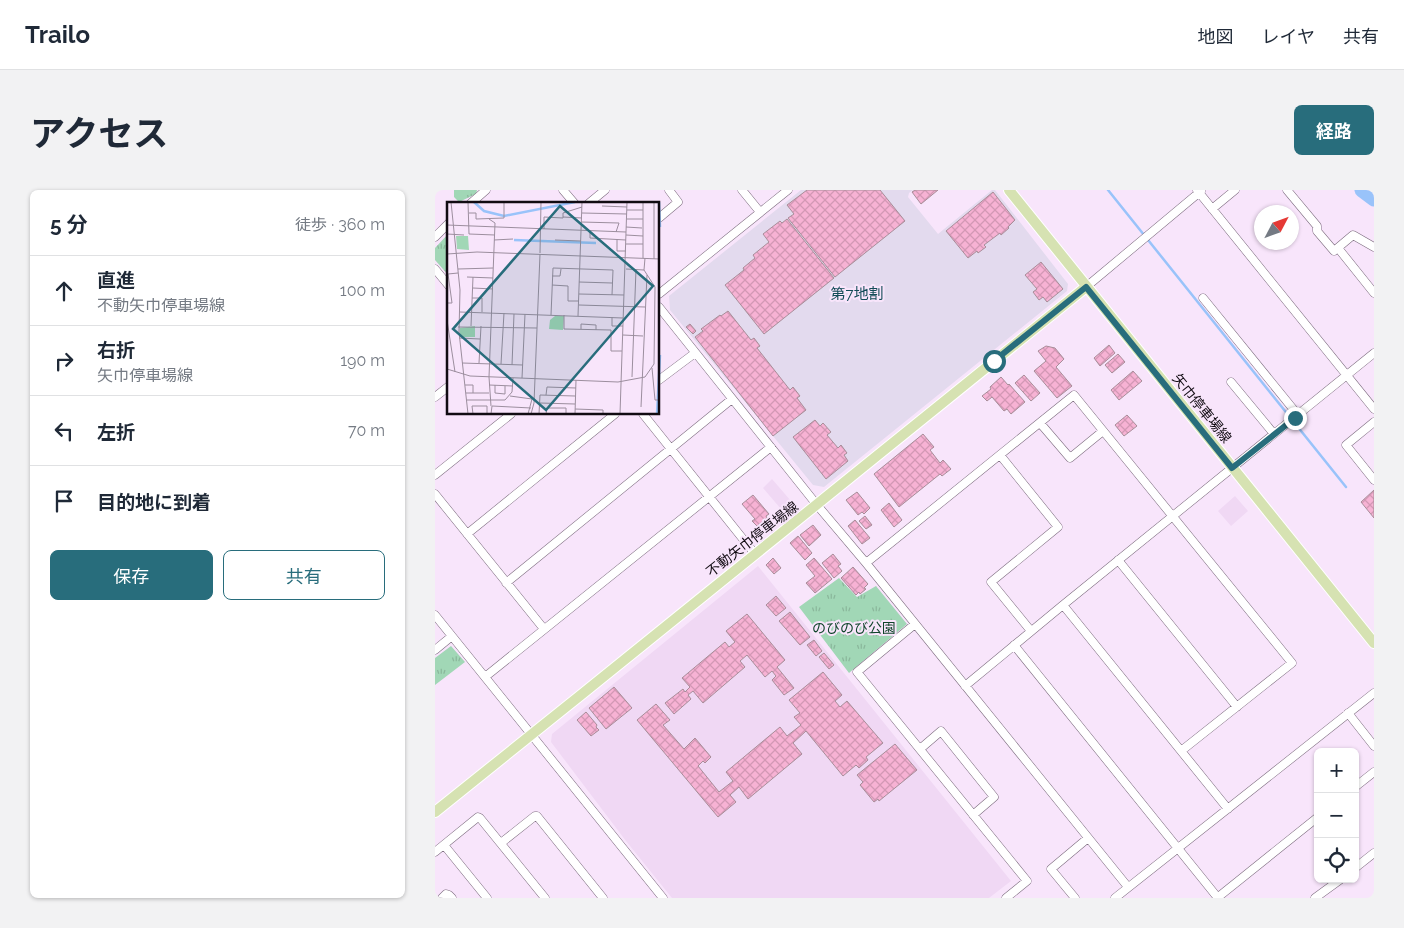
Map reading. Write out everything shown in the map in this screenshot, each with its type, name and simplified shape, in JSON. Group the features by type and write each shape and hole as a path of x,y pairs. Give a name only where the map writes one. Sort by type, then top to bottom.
{"main road":[{"name":"矢巾停車場線","path":"1009,190 1374,643"},
{"name":"不動矢巾停車場線","path":"435,812 1086,287"}],"street":[{"path":"472,202 486,190"},
{"path":"563,190 573,202"},
{"path":"590,202 605,190"},
{"path":"660,217 679,202 669,190"},
{"path":"742,190 760,212"},
{"path":"660,293 788,190"},
{"path":"1212,210 1235,190"},
{"path":"1287,190 1317,226 1317,231 1334,251 1353,235 1374,246"},
{"path":"1086,287 1200,191 1212,210 1374,409"},
{"path":"435,238 447,225"},
{"path":"1338,248 1374,293"},
{"path":"435,269 447,284"},
{"path":"1203,298 1294,418"},
{"path":"660,308 817,505 1128,887"},
{"path":"660,379 695,353"},
{"path":"965,686 1063,604 1374,353"},
{"path":"1231,382 1274,434"},
{"path":"435,397 447,388"},
{"path":"866,563 1074,395 1292,663 1181,751"},
{"path":"506,582 732,399"},
{"path":"435,475 510,415"},
{"path":"467,534 614,415"},
{"path":"644,415 755,554"},
{"path":"1040,422 1070,458 1103,431"},
{"path":"1374,422 1346,446 1374,480"},
{"path":"485,677 771,447"},
{"path":"1000,455 1058,527 991,582 1031,631"},
{"path":"435,494 544,629"},
{"path":"1118,560 1237,707"},
{"path":"1063,604 1228,809"},
{"path":"435,615 663,898"},
{"path":"915,624 857,672 1027,881 1007,898"},
{"path":"435,650 452,636"},
{"path":"1014,645 1217,898 1314,820"},
{"path":"1115,898 1374,692"},
{"path":"1348,713 1374,746"},
{"path":"920,749 941,731 994,797 973,815"},
{"path":"1359,784 1374,772"},
{"path":"501,843 537,816 603,898"},
{"path":"435,852 478,817 545,898"},
{"path":"1075,898 1051,869 1088,838"},
{"path":"444,845 487,898"},
{"path":"1359,865 1374,853"},
{"path":"1315,898 1336,883"},
{"path":"442,898 446,894 452,898"}],"shaded area":[{"path":"801,190 913,190 909,193 908,197 938,234 992,190 995,190 1068,284 1067,291 824,487 813,485 670,310 669,296"},
{"path":"772,479 791,501 781,509 763,488"},
{"path":"1235,496 1248,511 1231,526 1218,511"},
{"path":"758,566 1011,881 989,898 672,898 551,742 552,734"}],"green space":[{"path":"454,190 477,190 476,194 459,202 454,197"},
{"path":"447,235 447,274 435,260 435,248"},
{"name":"のびのび公園","path":"839,578 857,597 876,586 907,624 849,673 799,607"},
{"path":"451,646 465,662 435,685 435,658"}],"building":[{"path":"807,190 880,190 905,221 835,277 788,218 794,214 787,205"},
{"path":"915,190 938,190 921,204 912,192"},
{"path":"993,192 1015,220 1001,235 1000,233 984,245 986,247 968,258 946,231"},
{"path":"787,219 834,278 764,334 725,285 744,270 743,268 755,258 753,255 769,242 763,234 780,221 782,223"},
{"path":"1041,262 1063,289 1047,302 1043,297 1039,300 1033,292 1037,289 1025,275"},
{"path":"728,311 751,340 754,338 760,346 757,348 790,390 793,387 800,396 797,398 806,410 773,436 695,337 703,331 701,329"},
{"path":"690,324 696,331 693,334 686,327"},
{"path":"1109,345 1115,353 1100,366 1094,358"},
{"path":"1046,346 1055,348 1064,359 1056,367 1072,386 1057,398 1034,371 1046,361 1038,351"},
{"path":"1118,354 1125,362 1112,373 1105,365"},
{"path":"1133,371 1142,381 1119,400 1111,390"},
{"path":"1024,375 1040,393 1031,401 1015,383"},
{"path":"1001,377 1025,402 1011,414 1007,409 1004,411 992,397 987,401 982,396"},
{"path":"1127,415 1137,426 1124,436 1115,425"},
{"path":"815,420 820,426 823,423 831,432 827,435 838,448 841,445 847,453 844,455 848,461 826,479 793,437"},
{"path":"923,434 934,447 930,450 940,463 943,460 951,469 942,476 940,474 899,507 874,474"},
{"path":"1374,490 1374,518 1361,502"},
{"path":"857,492 870,508 864,514 862,512 858,515 846,500"},
{"path":"753,495 769,514 757,526 752,521 755,519 742,504"},
{"path":"889,503 902,520 894,527 881,510"},
{"path":"865,516 872,525 866,529 859,521"},
{"path":"855,520 870,538 862,544 848,526"},
{"path":"813,525 821,535 809,546 800,535"},
{"path":"798,536 812,553 805,560 790,543"},
{"path":"833,554 841,564 838,566 842,571 834,578 822,563"},
{"path":"773,558 781,568 774,574 766,565"},
{"path":"814,558 832,579 815,593 806,583 815,576 806,565"},
{"path":"853,567 868,584 864,588 866,589 856,595 841,578"},
{"path":"776,596 786,608 776,616 766,605"},
{"path":"790,612 810,637 800,645 779,621"},
{"path":"747,614 785,660 777,667 794,688 784,695 772,680 776,676 772,671 765,677 747,655 740,661 745,667 703,703 693,691 688,695 691,699 674,714 665,703 683,689 685,692 690,687 682,678 725,642 729,647 735,642 726,631"},
{"path":"814,640 822,651 816,656 807,645"},
{"path":"824,653 834,665 829,669 819,657"},
{"path":"823,672 842,695 835,701 840,707 847,701 883,743 866,757 868,760 859,768 856,765 843,776 806,731 793,743 802,754 748,799 739,787 730,795 736,802 718,817 637,720 656,704 670,720 663,725 684,749 695,738 711,757 705,763 703,761 698,766 719,792 733,781 726,772 780,727 787,736 801,725 794,717 800,713 789,700"},
{"path":"614,687 632,708 606,729 589,708"},
{"path":"586,712 599,730 591,736 577,720"},
{"path":"895,744 917,770 879,801 878,799 874,802 860,785 863,782 857,775"}],"waterway":[{"path":"1108,190 1346,487"},
{"path":"1362,190 1374,199"}],"district":[{"name":"第7地割","path":"857,294"}],"route":[{"path":"994,361 1086,287 1232,468 1295,418"}]}
